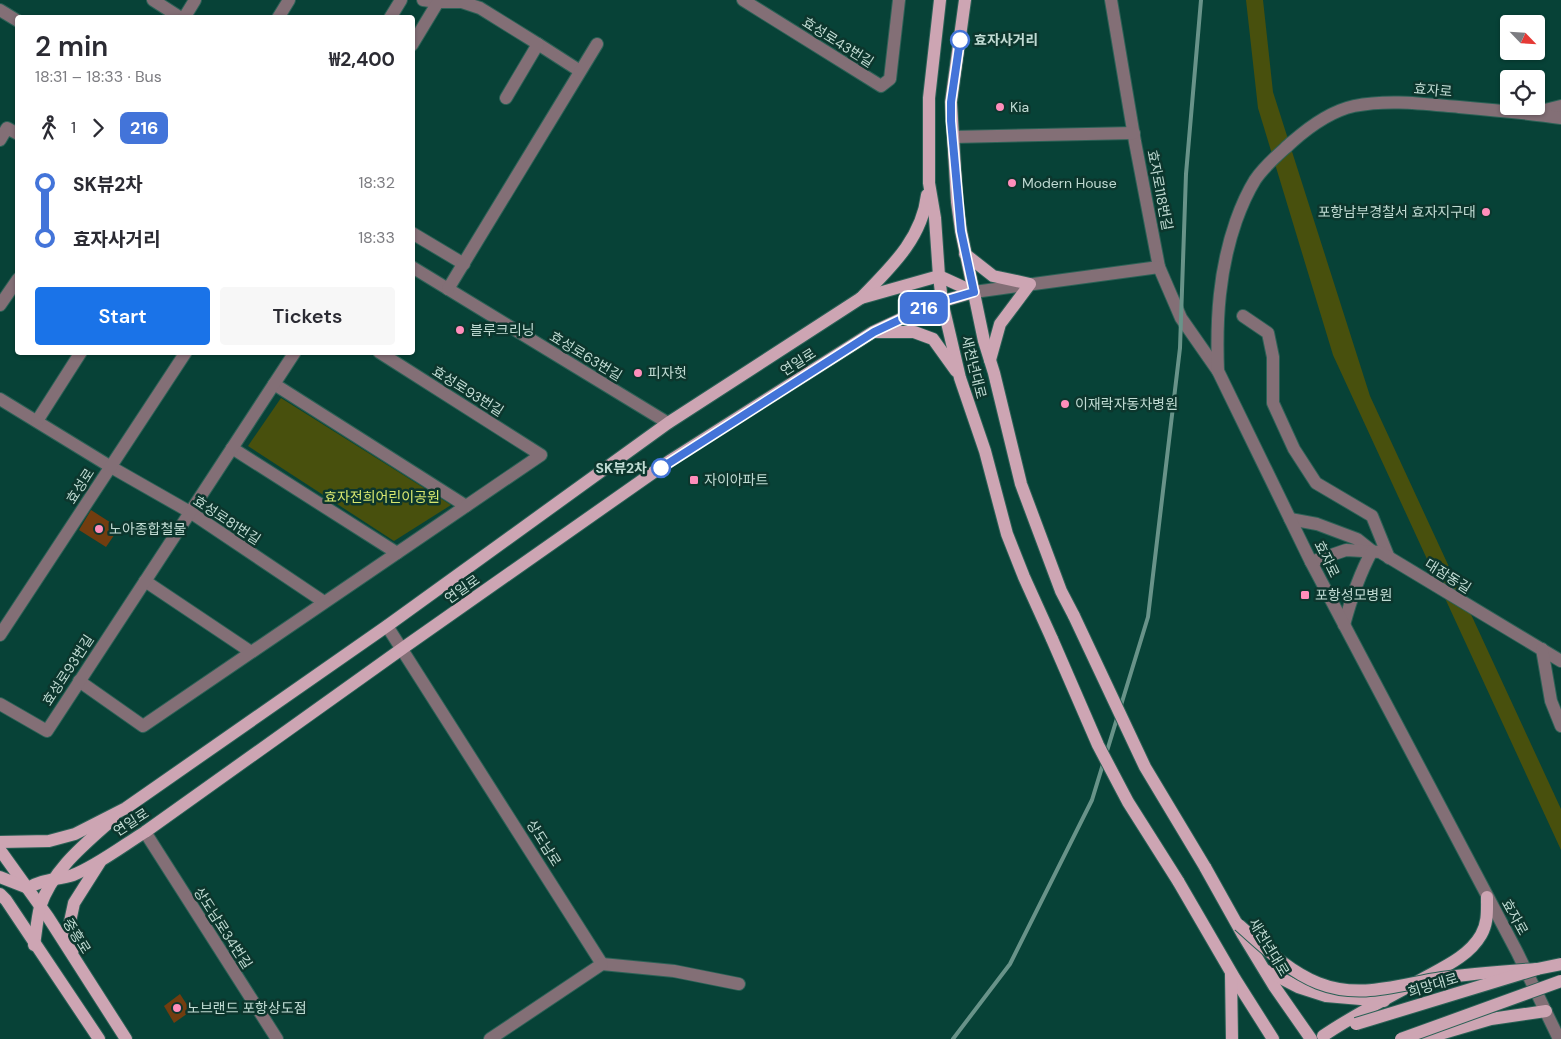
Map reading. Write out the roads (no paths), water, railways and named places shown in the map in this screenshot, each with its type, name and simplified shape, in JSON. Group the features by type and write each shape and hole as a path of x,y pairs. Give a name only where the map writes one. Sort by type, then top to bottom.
{"main road":[{"name":"새천년대로","path":"940,0 928,98 929,182 935,218 938,276 960,378 984,451 1007,534 1098,745 1128,802 1178,881 1231,972"},
{"name":"새천년대로","path":"965,0 951,102 957,202 965,254 984,341 1021,484 1061,591 1145,767 1265,970 1317,1038"},
{"path":"861,298 896,263 911,240 925,211 929,182"},
{"path":"965,254 994,276 1030,284 1000,324 990,360"},
{"path":"938,276 974,292"},
{"name":"연일로","path":"0,842 49,840 75,834 126,808 387,626 668,423 861,298 938,276"},
{"name":"연일로","path":"28,888 37,882 73,875 145,832 671,460 874,332 933,304 974,292"},
{"path":"874,332 914,332 933,340 960,378"},
{"path":"34,945 40,906 54,879 71,857 126,808"},
{"name":"중흥로","path":"0,850 28,888 126,1039"},
{"path":"76,962 68,931 74,903 102,859"},
{"path":"0,878 28,888"},
{"path":"0,894 6,900 34,945 99,1039"},
{"path":"1317,1038 1450,963 1472,948 1482,934 1488,919 1487,897"},
{"path":"1238,925 1297,972 1317,983 1336,988 1380,990 1440,978 1537,969"},
{"name":"희망대로","path":"1317,1038 1356,1024 1537,969 1561,964"},
{"path":"1265,970 1298,987 1326,996 1384,1001"},
{"path":"1231,972 1232,1039"},
{"path":"1231,972 1273,1039"},
{"path":"1401,1039 1561,981"},
{"path":"1426,1038 1491,1019 1546,1012"}],"street":[{"path":"153,0 178,15"},
{"path":"185,15 195,0"},
{"path":"280,15 289,0"},
{"path":"392,15 401,0"},
{"path":"423,0 462,2 480,8 580,71"},
{"name":"효성로43번길","path":"743,0 880,86 890,78 899,0"},
{"name":"효자로118번길","path":"1111,0 1159,267 1181,318 1218,371"},
{"path":"415,39 438,2"},
{"path":"0,10 15,19"},
{"path":"506,98 538,44"},
{"path":"448,289 597,44"},
{"name":"효자로","path":"1500,111 1418,103 1384,102 1352,106 1308,128 1271,161 1255,180 1242,204 1224,264 1218,306 1218,371 1311,562 1546,1012"},
{"path":"1545,110 1561,106"},
{"name":"효자로","path":"1536,115 1561,118"},
{"path":"0,140 12,131"},
{"path":"952,137 1134,133"},
{"path":"415,235 464,264"},
{"path":"974,292 1159,267"},
{"name":"효성로63번길","path":"415,269 668,423"},
{"path":"0,305 15,283"},
{"path":"1243,316 1268,333 1273,357 1273,403 1294,449 1316,483 1372,516 1390,558"},
{"path":"37,422 79,355"},
{"name":"효성로","path":"0,635 184,355"},
{"name":"효성로93번길","path":"0,704 47,731 293,355"},
{"name":"효성로93번길","path":"383,355 541,454 466,506"},
{"path":"79,681 142,726 466,506 274,384"},
{"name":"효성로81번길","path":"0,399 111,467 190,512 324,602"},
{"path":"232,448 397,553"},
{"path":"1290,519 1317,524 1357,539 1372,551 1360,572 1344,625"},
{"name":"대잠동길","path":"1311,562 1346,550 1380,552 1561,661"},
{"path":"145,581 251,652"},
{"name":"상도남로","path":"387,626 403,648 602,964"},
{"path":"1542,649 1550,702 1561,726"},
{"name":"상도남로34번길","path":"145,832 276,1039"},
{"path":"490,1039 602,964 674,971 740,984"},
{"path":"1546,1012 1559,1039"}],"railway":[{"path":"953,1039 1010,964 1092,800 1148,617 1180,348 1186,174 1201,0"}],"place":[{"name":"효자사거리","path":"960,40"},
{"name":"Kia","path":"1000,107"},
{"name":"Modern House","path":"1012,183"},
{"name":"포항남부경찰서 효자지구대","path":"1486,212"},
{"name":"블루크리닝","path":"460,330"},
{"name":"피자헛","path":"638,373"},
{"name":"이재락자동차병원","path":"1065,404"},
{"name":"SK뷰2차","path":"661,468"},
{"name":"자이아파트","path":"694,480"},
{"name":"노아종합철물","path":"99,529"},
{"name":"포항성모병원","path":"1305,595"},
{"name":"노브랜드 포항상도점","path":"177,1008"}],"park label":[{"name":"효자전희어린이공원","path":"382,497"}]}
